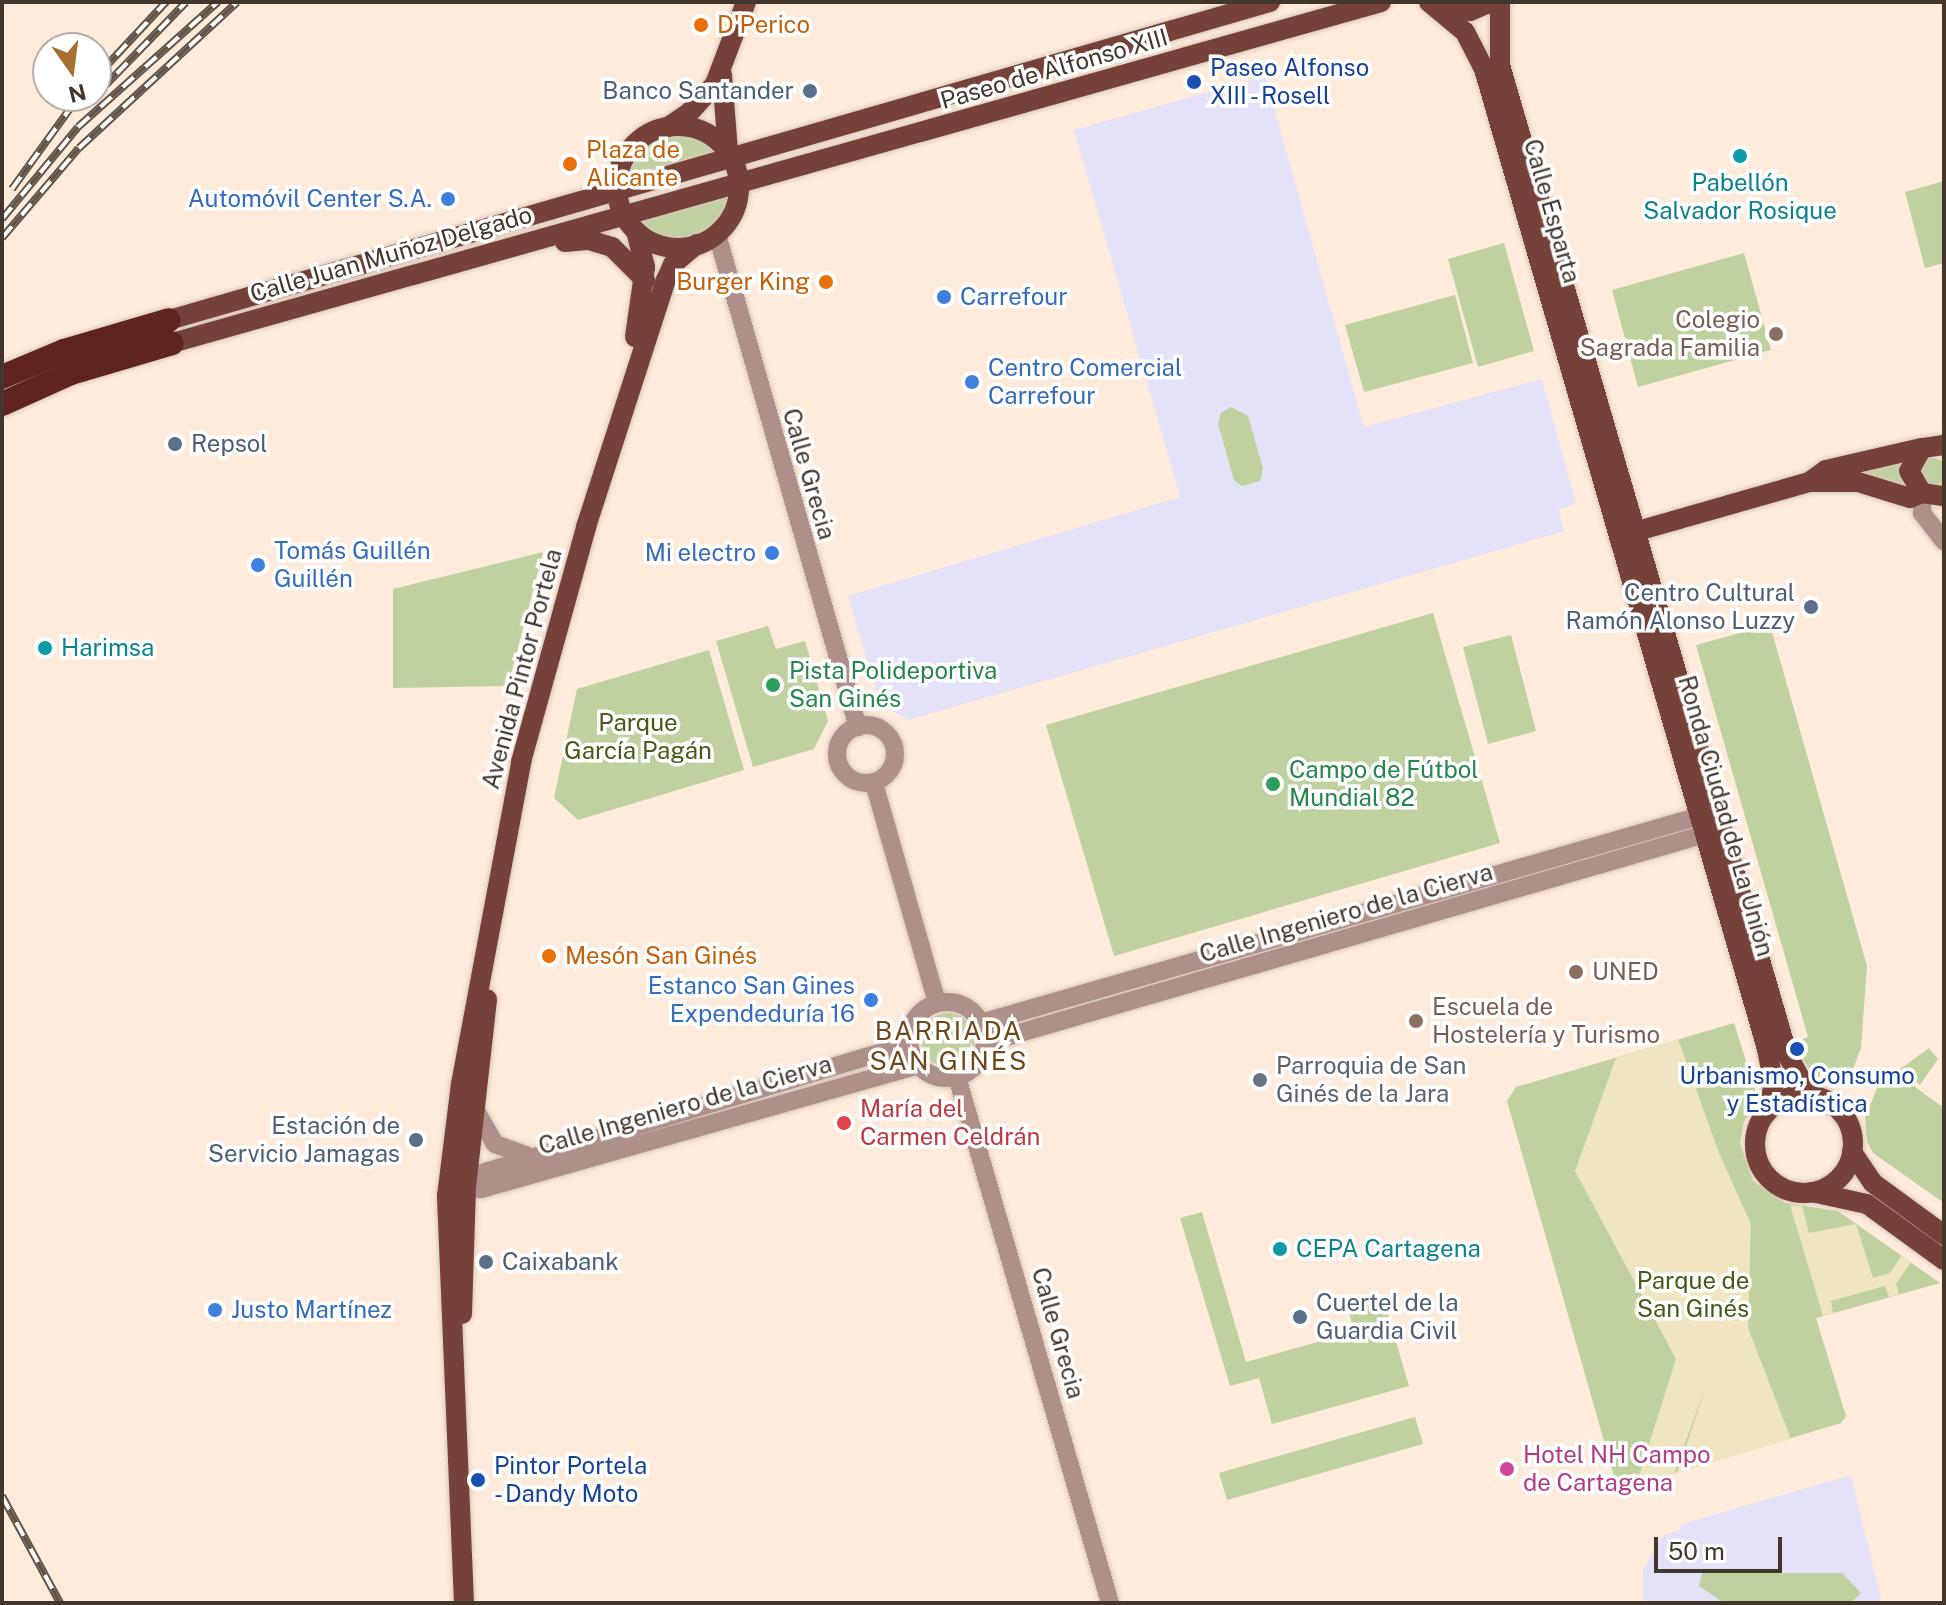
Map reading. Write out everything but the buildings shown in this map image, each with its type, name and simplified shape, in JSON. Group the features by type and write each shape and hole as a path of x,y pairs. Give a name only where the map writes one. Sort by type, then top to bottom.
{"highway":[{"path":"2,377 64,351 171,332"},
{"path":"2,404 171,332"}],"main road":[{"path":"722,71 730,155 740,184 732,214 717,234 697,244 665,246 630,224 617,191 630,149 698,105 722,71 746,2"},
{"name":"Paseo de Alfonso XIII","path":"730,155 1270,2"},
{"name":"Paseo de Alfonso XIII","path":"740,184 1381,2"},
{"path":"1432,3 1461,12 1491,2"},
{"name":"Calle Esparta","path":"1500,2 1500,65 1628,533"},
{"name":"Calle Esparta","path":"1432,3 1465,32 1484,69 1628,533"},
{"path":"668,127 706,132 730,155"},
{"path":"617,191 730,155"},
{"path":"630,224 740,184"},
{"name":"Calle Juan Muñoz Delgado","path":"171,332 617,191"},
{"name":"Calle Juan Muñoz Delgado","path":"171,332 510,247 630,224"},
{"name":"Avenida Pintor Portela","path":"624,396 645,280 630,224"},
{"path":"510,247 601,242 622,253 645,280"},
{"name":"Avenida Pintor Portela","path":"464,1603 447,1196 459,1097 488,959 524,752 624,396 673,264 697,244"},
{"path":"1809,482 1826,470 1937,444"},
{"path":"1922,493 1909,471 1937,444"},
{"path":"1628,533 1809,482 1858,482 1901,497 1922,493 1944,496"},
{"name":"Ronda Ciudad de La Unión","path":"1628,533 1710,823 1770,1062 1774,1091 1768,1110"},
{"name":"Ronda Ciudad de La Unión","path":"1710,823 1788,1056 1810,1096"},
{"name":"Avenida Pintor Portela","path":"456,1379 465,1182 476,1111 488,959"},
{"path":"1812,1192 1841,1176 1852,1152 1851,1134 1842,1114 1810,1096 1787,1099 1768,1110 1755,1137 1760,1167 1782,1188 1867,1204 1944,1260"},
{"path":"449,1272 465,1182 459,1097"},
{"path":"1852,1152 1873,1183 1944,1235"}],"street":[{"name":"Calle Grecia","path":"717,234 858,727"},
{"path":"1922,493 1922,513 1944,541"},
{"path":"858,727 882,730 894,744 891,770 874,783 850,779 838,765 841,738 858,727"},
{"path":"874,783 937,1003"},
{"path":"981,1023 1710,823"},
{"name":"Calle Ingeniero de la Cierva","path":"985,1043 1710,823"},
{"path":"937,1003 962,1005 981,1023 985,1043 976,1064 957,1077 939,1077 918,1065 908,1044 913,1022 937,1003"},
{"path":"465,1182 529,1155 908,1044"},
{"name":"Calle Ingeniero de la Cierva","path":"465,1182 481,1189 918,1065"},
{"name":"Calle Grecia","path":"957,1077 1110,1603"},
{"path":"476,1111 495,1144 529,1155"}],"shaded area":[{"path":"1265,76 1364,427 1542,379 1576,504 1558,509 1564,531 908,720 880,704 848,596 1180,497 1074,130"},
{"path":"1851,1475 1882,1603 1643,1603 1643,1570 1662,1536 1680,1530 1682,1524"}],"green space":[{"path":"678,126 706,132 728,151 617,182 636,142"},
{"path":"1944,181 1944,263 1925,268 1905,192"},
{"path":"740,184 729,220 697,244 655,243 624,216"},
{"path":"1504,243 1534,351 1478,367 1448,259"},
{"path":"1744,253 1771,350 1638,387 1612,290"},
{"path":"1455,295 1473,363 1364,392 1345,325"},
{"path":"1231,407 1248,416 1263,468 1260,481 1242,486 1234,480 1218,424 1221,413"},
{"path":"1933,458 1943,462 1947,472 1943,482 1933,486 1923,482 1919,472 1923,462"},
{"path":"1902,459 1910,493 1850,475"},
{"path":"543,552 508,686 393,688 393,589"},
{"name":"Campo de Fútbol Mundial 82","path":"1433,613 1500,843 1114,956 1046,725"},
{"path":"1770,625 1867,966 1861,1048 1851,1074 1839,1083 1813,1075 1799,1052 1797,1041 1808,1037 1696,645"},
{"name":"Pista Polideportiva San Ginés","path":"768,626 776,649 805,641 828,721 814,749 753,767 716,641"},
{"path":"1511,635 1536,731 1488,744 1463,647"},
{"name":"Parque García Pagán","path":"709,650 744,770 578,820 554,798 577,689"},
{"path":"948,1013 967,1021 975,1040 967,1059 948,1067 929,1059 921,1040 929,1021"},
{"name":"Parque de San Ginés","path":"1734,1023 1758,1099 1744,1122 1740,1143 1753,1181 1785,1203 1838,1211 1940,1283 1816,1318 1846,1416 1841,1423 1618,1490 1507,1101 1516,1087"},
{"path":"1929,1048 1938,1059 1920,1085 1899,1070"},
{"path":"1886,1066 1944,1108 1944,1203 1873,1153 1867,1141 1865,1118"},
{"path":"1202,1212 1246,1362 1354,1332 1348,1308 1383,1298 1409,1386 1272,1424 1259,1378 1230,1386 1180,1218"},
{"path":"1415,1417 1423,1444 1227,1500 1219,1473"},
{"path":"1702,1573 1842,1573 1861,1593 1851,1603 1724,1603 1699,1586"}],"sand":[{"path":"1678,1039 1719,1153 1751,1224 1748,1328 1791,1439 1677,1473 1708,1380 1674,1474 1636,1485 1676,1359 1575,1171 1616,1058"},
{"path":"1790,1205 1802,1206 1809,1233 1856,1224 1873,1278 1890,1273 1902,1255 1911,1262 1896,1284 1899,1294 1889,1297 1885,1286 1831,1301 1833,1313 1823,1316"}],"railway":[{"path":"112,60 166,2"},
{"path":"112,78 186,2"},
{"path":"2,219 78,127 218,2"},
{"path":"2,238 79,148 237,2"},
{"path":"12,189 67,112"},
{"path":"2,1496 60,1603"}],"place":[{"name":"D'Perico","path":"701,25"},
{"name":"Paseo Alfonso XIII - Rosell","path":"1194,82"},
{"name":"Banco Santander","path":"810,91"},
{"name":"Pabellón Salvador Rosique","path":"1740,156"},
{"name":"Plaza de Alicante","path":"570,164"},
{"name":"Automóvil Center S.A.","path":"448,199"},
{"name":"Burger King","path":"826,282"},
{"name":"Carrefour","path":"944,297"},
{"name":"Colegio Sagrada Familia","path":"1776,334"},
{"name":"Centro Comercial Carrefour","path":"972,382"},
{"name":"Repsol","path":"175,444"},
{"name":"Mi electro","path":"772,553"},
{"name":"Tomás Guillén Guillén","path":"258,565"},
{"name":"Centro Cultural Ramón Alonso Luzzy","path":"1811,607"},
{"name":"Harimsa","path":"45,648"},
{"name":"Pista Polideportiva San Ginés","path":"773,685"},
{"name":"Campo de Fútbol Mundial 82","path":"1273,784"},
{"name":"Mesón San Ginés","path":"549,956"},
{"name":"UNED","path":"1576,972"},
{"name":"Estanco San Gines Expendeduría 16","path":"871,1000"},
{"name":"Escuela de Hostelería y Turismo","path":"1416,1021"},
{"name":"Urbanismo, Consumo y Estadística","path":"1797,1049"},
{"name":"Parroquia de San Ginés de la Jara","path":"1260,1080"},
{"name":"María del Carmen Celdrán","path":"844,1123"},
{"name":"Estación de Servicio Jamagas","path":"416,1140"},
{"name":"CEPA Cartagena","path":"1280,1249"},
{"name":"Caixabank","path":"486,1262"},
{"name":"Justo Martínez","path":"215,1310"},
{"name":"Cuertel de la Guardia Civil","path":"1300,1317"},
{"name":"Hotel NH Campo de Cartagena","path":"1507,1469"},
{"name":"Pintor Portela - Dandy Moto","path":"478,1480"}],"district":[{"name":"BARRIADA SAN GINÉS","path":"949,1046"}]}
